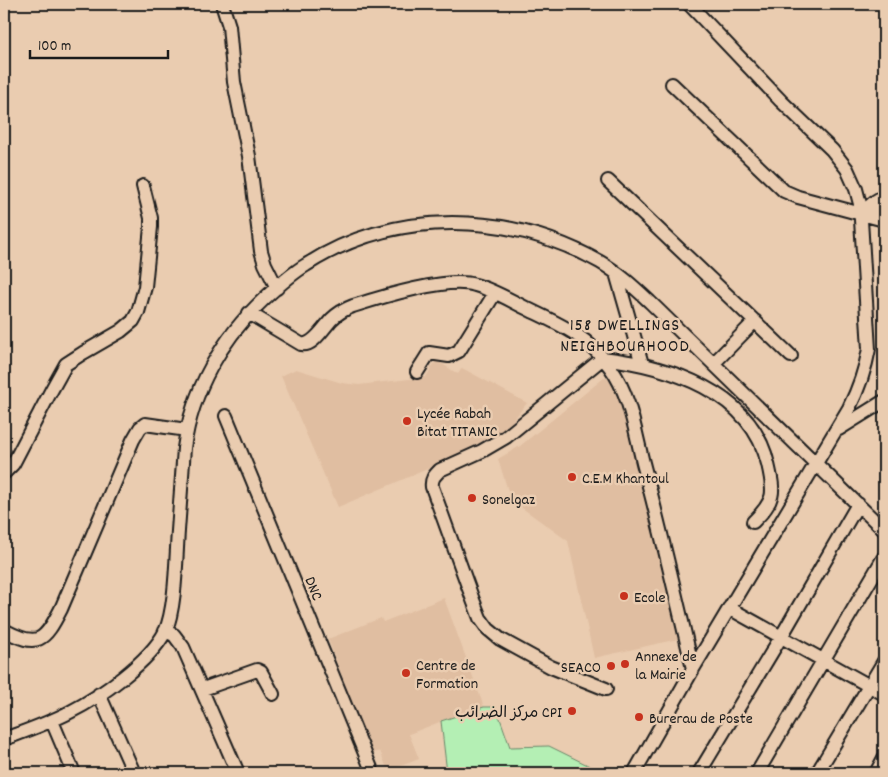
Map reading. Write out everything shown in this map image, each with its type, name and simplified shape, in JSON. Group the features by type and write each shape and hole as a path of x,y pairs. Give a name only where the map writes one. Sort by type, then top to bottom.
{"street":[{"path":"222,4 229,26 234,82 252,174 261,250 276,288"},
{"path":"634,773 729,608 816,462 837,431 859,388 866,370 869,349 860,204 847,169 832,150 781,101 688,4"},
{"path":"672,84 784,191 798,197 884,220"},
{"path":"608,181 791,356"},
{"path":"4,473 13,464 66,364 128,326 138,312 145,287 151,227 151,218 143,186"},
{"path":"860,214 884,196"},
{"path":"860,214 884,208"},
{"path":"4,739 72,712 99,694 136,666 152,651 165,630 171,609 176,568 186,430 198,394 209,369 222,347 249,313 305,265 361,237 397,228 425,223 455,222 480,224 539,235 570,246 602,263 645,297 884,530"},
{"path":"616,274 642,364"},
{"path":"249,313 272,328 306,345 346,308 402,292 453,283 476,284 568,329 584,339 611,368 621,386 629,409 658,518 693,670"},
{"path":"417,372 429,353 449,356 459,351 495,293"},
{"path":"714,363 755,321"},
{"path":"606,689 551,667 500,638 486,627 473,600 432,478 440,470 482,451 506,436 602,358 642,364 691,380 713,391 752,426 764,449 773,487 768,507 753,522"},
{"path":"837,431 884,401"},
{"name":"DNC","path":"226,416 373,773"},
{"path":"4,630 20,638 30,640 38,639 46,634 61,609 133,440 140,428 146,424 152,424 186,430"},
{"path":"699,773 858,504"},
{"path":"757,773 884,557"},
{"path":"729,608 884,694"},
{"path":"165,630 180,641 203,689 238,773"},
{"path":"817,773 884,661"},
{"path":"203,689 257,670 261,672 273,694"},
{"path":"99,694 134,773"},
{"path":"52,721 74,773"},
{"path":"876,773 884,758"}],"shaded area":[{"name":"Lycée Rabah Bitat TITANIC","path":"436,360 458,374 462,368 527,403 498,439 338,507 281,376 296,369 342,383 359,385 426,377"},
{"name":"C.E.M Khantoul","path":"605,377 609,380 621,403 678,639 594,658 568,541 511,500 498,459 520,446"},
{"name":"Centre de Formation","path":"444,598 484,707 409,734 419,759 388,771 380,751 371,754 328,639 381,618 383,622"}],"green space":[{"path":"484,707 496,707 510,747 549,746 604,773 447,773 441,721"}],"place":[{"name":"Lycée Rabah Bitat TITANIC","path":"407,421"},
{"name":"C.E.M Khantoul","path":"572,477"},
{"name":"Sonelgaz","path":"472,498"},
{"name":"Ecole","path":"624,596"},
{"name":"Annexe de la Mairie","path":"625,664"},
{"name":"SEACO","path":"611,666"},
{"name":"Centre de Formation","path":"406,673"},
{"name":"مركز الضرائب CPI","path":"572,711"},
{"name":"Burerau de Poste","path":"639,717"}],"district":[{"name":"158 DWELLINGS NEIGHBOURHOOD","path":"625,334"}]}
